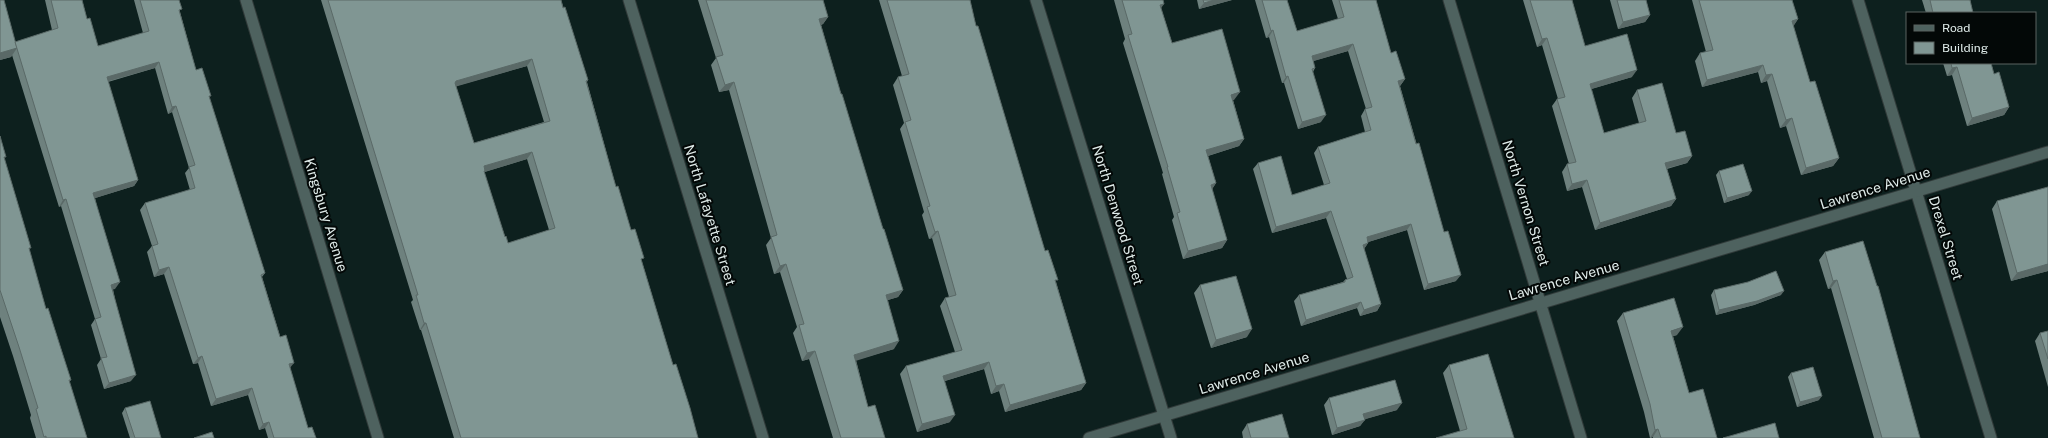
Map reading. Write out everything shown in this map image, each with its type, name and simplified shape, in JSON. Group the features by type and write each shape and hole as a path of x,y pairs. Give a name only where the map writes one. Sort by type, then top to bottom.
{"street":[{"name":"Kingsbury Avenue","path":"246,0 378,438"},
{"name":"North Lafayette Street","path":"629,0 763,438"},
{"name":"North Denwood Street","path":"1036,0 1171,438"},
{"name":"North Vernon Street","path":"1449,0 1581,438"},
{"name":"Drexel Street","path":"1858,0 1991,438"},
{"name":"Lawrence Avenue","path":"1089,438 2048,152"}],"building":[{"path":"0,0 4,0 17,48 0,53"},
{"path":"51,0 82,0 87,19 90,18 98,46 149,31 140,0 179,0 182,9 179,10 196,70 202,68 211,96 209,96 265,273 261,275 280,337 286,335 294,363 289,364 308,428 312,427 316,438 274,438 269,422 263,424 252,388 216,399 202,356 198,358 169,267 159,270 152,246 158,244 145,203 195,188 189,167 195,165 176,106 172,107 159,62 107,77 138,180 93,193 120,282 111,285 136,375 109,383 101,358 107,357 95,319 101,317 66,199 63,200 15,42 58,28"},
{"path":"328,0 561,0 563,8 565,7 588,80 586,81 616,187 618,186 631,230 635,229 644,258 641,259 673,365 676,364 698,438 461,438 426,323 424,323 416,295 418,295","holes":["532,59 550,121 474,143 455,83 456,81","532,152 555,228 508,243 484,171 484,166"]},
{"path":"706,0 823,0 828,17 819,19 903,290 886,295 899,341 854,355 868,407 875,405 885,438 841,438 815,351 807,353 799,325 804,324 786,264 780,266 771,237 777,235 734,82 725,85 716,57 723,55"},
{"path":"887,0 970,0 976,26 978,26 1045,251 1048,250 1058,280 1055,280 1086,383 1010,405 1004,384 996,386 989,362 943,376 955,415 922,424 906,366 962,350 945,298 956,295 938,231 935,232 927,207 930,206 905,122 911,120 898,77 909,74"},
{"path":"1122,0 1163,0 1164,4 1160,5 1172,43 1222,29 1240,92 1231,95 1244,139 1206,150 1216,183 1211,185 1227,240 1188,251 1177,213 1180,212 1168,167 1128,35 1132,34"},
{"path":"1203,0 1214,0 1204,3"},
{"path":"1262,0 1287,0 1297,31 1344,17 1339,0 1376,0 1391,53 1396,51 1405,79 1398,81 1416,144 1419,143 1444,232 1448,231 1461,275 1428,284 1411,224 1367,237 1368,243 1363,245 1381,304 1364,310 1361,302 1306,320 1299,295 1345,282 1345,280 1353,277 1331,211 1276,227 1258,163 1281,156 1292,195 1330,183 1318,147 1371,130 1365,109 1372,107 1353,44 1312,56 1315,68 1312,69 1326,115 1302,122"},
{"path":"1530,0 1572,0 1585,46 1627,34 1637,70 1590,84 1604,133 1646,121 1637,90 1662,83 1676,133 1685,131 1692,156 1665,163 1676,199 1600,223 1587,180 1572,184 1567,164 1576,162 1557,99 1565,97 1547,38 1542,39"},
{"path":"1617,0 1646,0 1650,15 1623,22"},
{"path":"1699,0 1792,0 1798,19 1792,21 1810,82 1815,81 1839,158 1806,168 1792,118 1786,120 1772,74 1766,75 1763,65 1707,80 1700,53 1713,50"},
{"path":"1930,0 1970,0 1973,12 1933,12"},
{"path":"1951,64 1991,64 1994,74 1999,72 2009,107 1972,118 1957,67 1952,68"},
{"path":"0,136 6,157 4,157 31,248 29,248 46,309 48,308 71,380 69,380 87,438 44,437 36,409 38,408 0,290"},
{"path":"1743,164 1752,191 1727,198 1719,171"},
{"path":"2048,187 2048,264 2017,273 1997,201"},
{"path":"1863,241 1878,286 1920,438 1882,438 1837,280 1833,281 1825,252"},
{"path":"1776,271 1784,291 1757,301 1719,310 1714,290 1748,282"},
{"path":"1236,276 1252,329 1216,340 1200,285"},
{"path":"1674,298 1683,327 1671,331 1689,393 1703,389 1717,438 1661,438 1658,429 1655,430 1650,404 1623,313"},
{"path":"2048,331 2048,359 2040,333"},
{"path":"1488,354 1514,438 1436,438 1467,429 1449,365"},
{"path":"1813,367 1822,396 1800,402 1791,373"},
{"path":"1395,380 1402,403 1363,414 1365,420 1337,428 1329,398"},
{"path":"150,401 161,438 135,438 125,408"},
{"path":"1282,414 1289,438 1251,438 1247,424"},
{"path":"1775,423 1779,438 1723,438"},
{"path":"212,432 214,438 194,438"}]}
